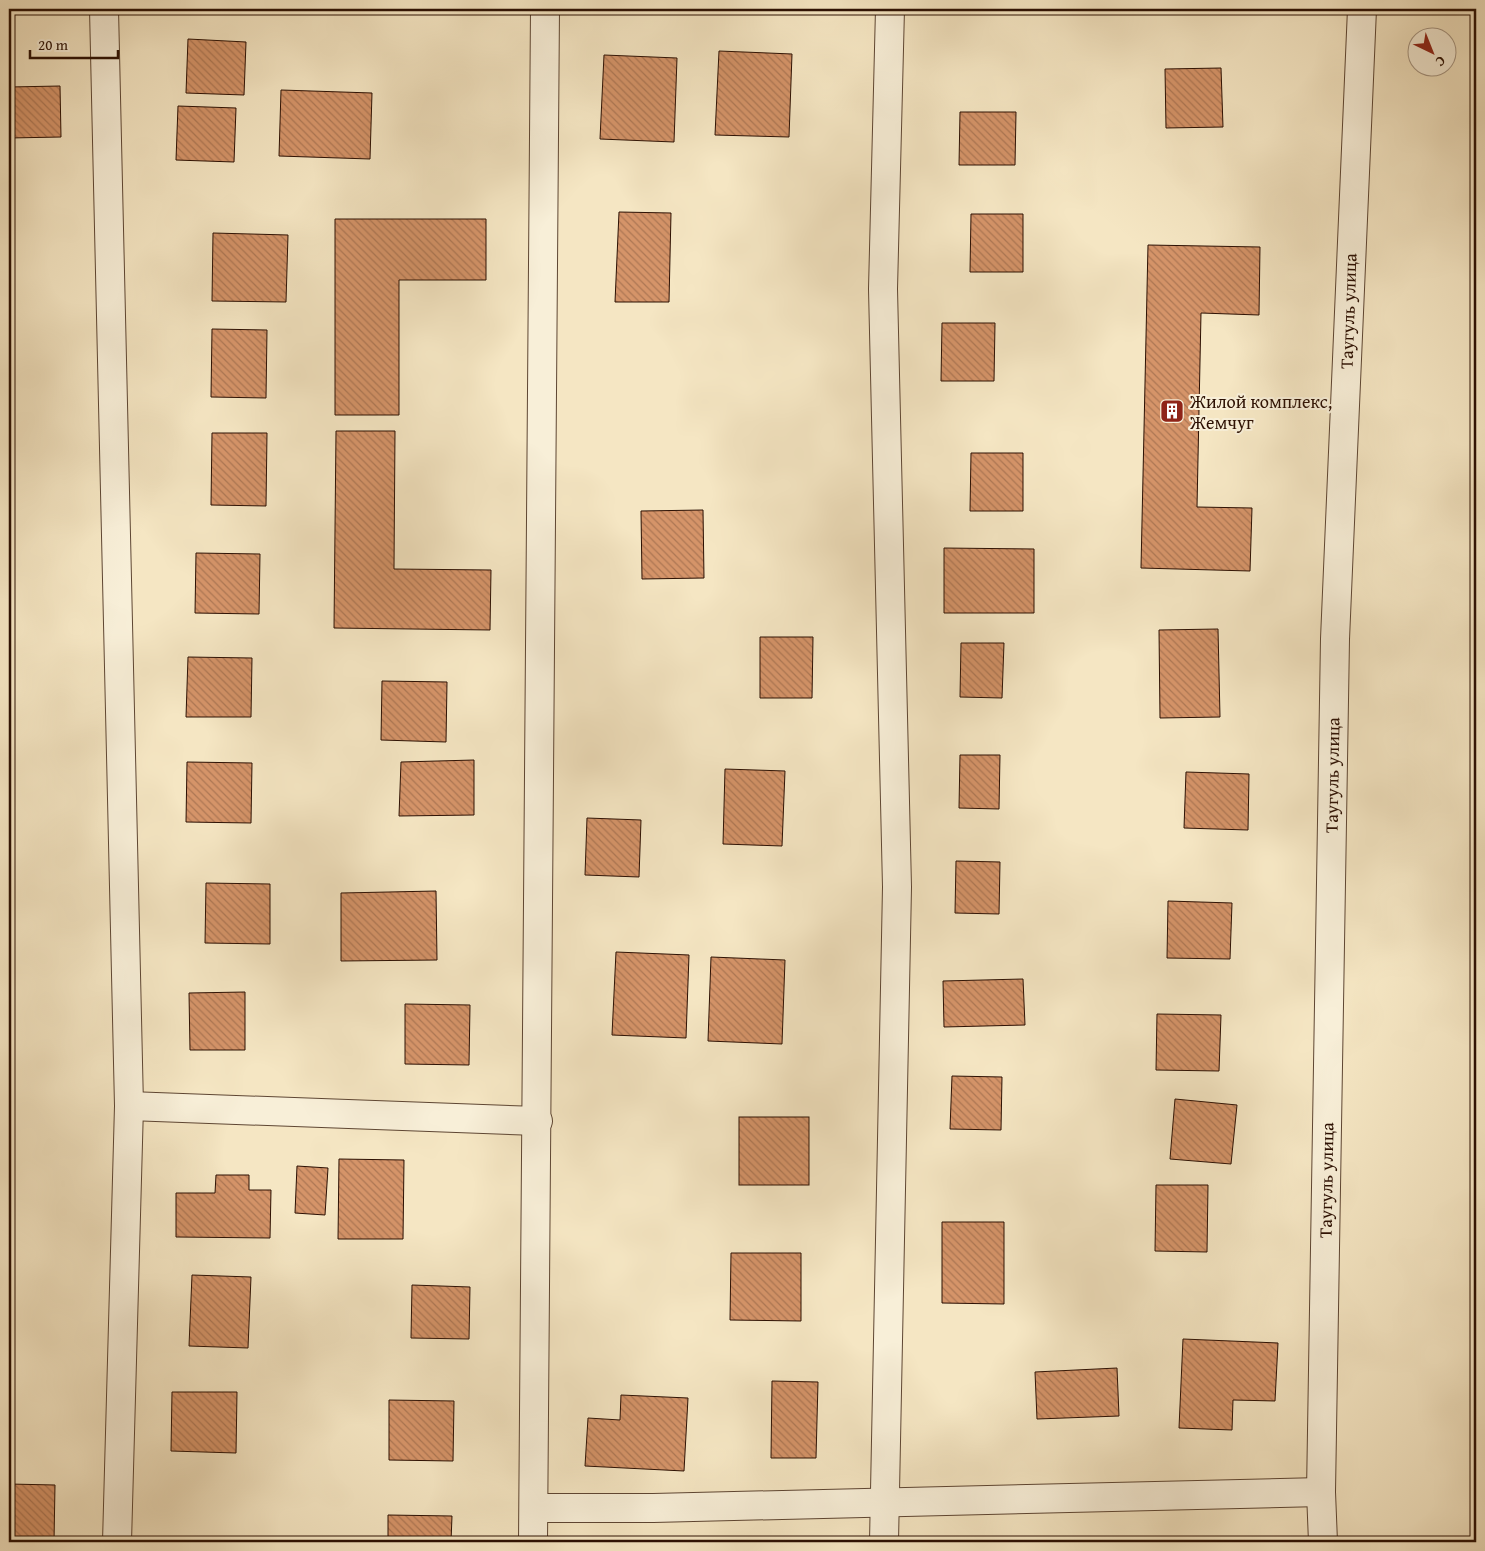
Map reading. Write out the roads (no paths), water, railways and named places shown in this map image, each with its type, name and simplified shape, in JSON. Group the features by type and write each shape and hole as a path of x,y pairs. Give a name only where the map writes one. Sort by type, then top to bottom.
{"street":[{"path":"104,9 129,1106 117,1542"},
{"path":"533,1542 535,1508 545,9"},
{"path":"884,1542 897,887 883,288 890,9"},
{"name":"Таугуль улица","path":"1323,1542 1321,1492 1334,639 1362,9"},
{"path":"129,1106 538,1121"},
{"path":"535,1508 884,1504 1321,1492"}],"place":[{"name":"Жилой комплекс, Жемчуг","path":"1172,411"}]}
